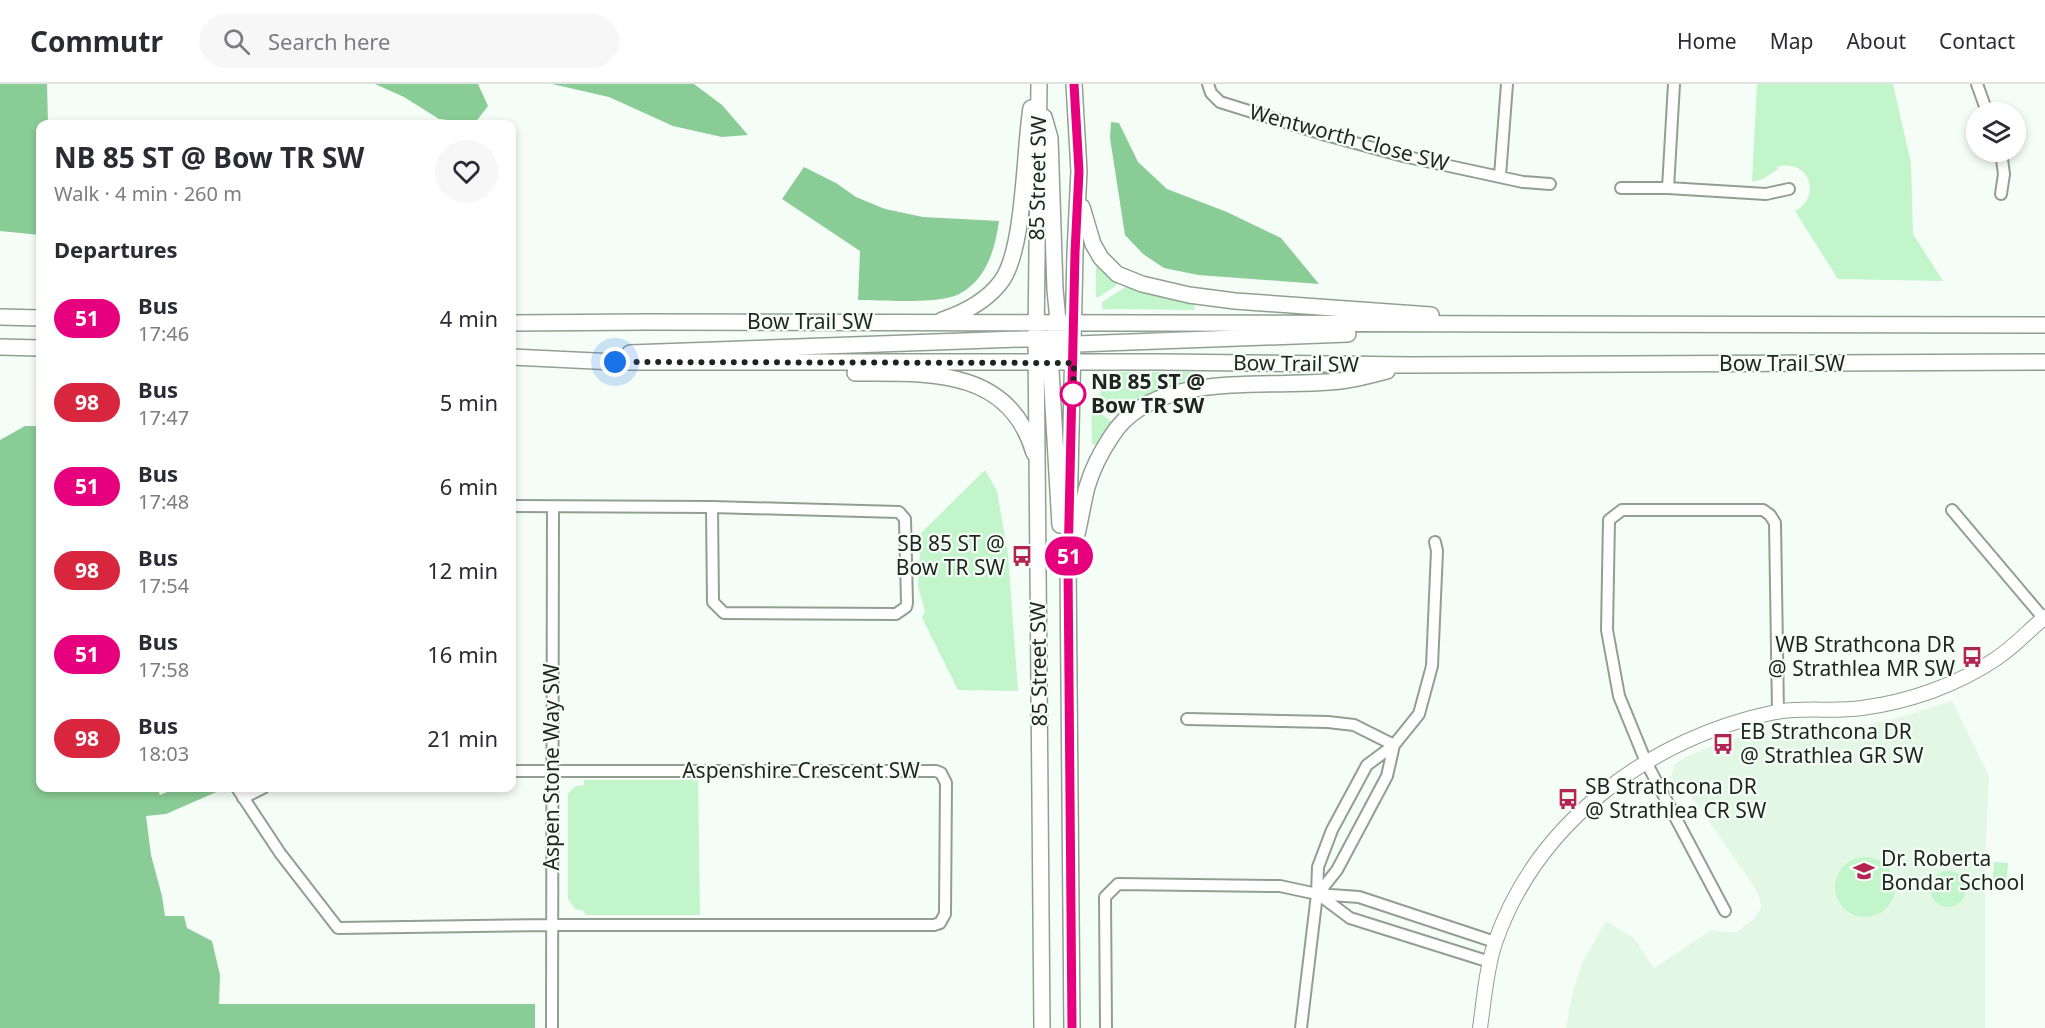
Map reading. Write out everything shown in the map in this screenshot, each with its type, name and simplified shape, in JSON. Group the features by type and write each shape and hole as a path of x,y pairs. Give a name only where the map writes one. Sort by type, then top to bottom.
{"main road":[{"name":"85 Street SW","path":"1042,1028 1037,465 1052,345 1074,323 1079,171 1074,84"},
{"name":"85 Street SW","path":"1037,88 1036,323 1052,345 1074,363 1068,564 1072,1028"},
{"path":"934,323 952,317 976,304 1000,284 1009,266 1019,218 1037,88"},
{"path":"1037,88 1050,138 1052,345 1070,688"},
{"path":"1079,171 1083,213 1101,258 1117,274 1142,284 1189,295 1235,301 1488,319 1520,325"},
{"path":"0,318 36,318"},
{"name":"Bow Trail SW","path":"516,323 1036,323 1052,345 1074,363 1410,365 2045,362"},
{"name":"Bow Trail SW","path":"516,357 615,362 1052,345 1074,323 2045,326"},
{"path":"532,357 706,349 1052,345 1520,325"},
{"path":"0,347 36,348"},
{"path":"615,362 693,370 929,375 963,380 992,392 1012,411 1031,442 1037,465"},
{"path":"1068,564 1080,526 1092,474 1121,423 1139,409 1180,392 1227,386 1346,380 1410,365"}],"street":[{"name":"Wentworth Close SW","path":"1208,84 1211,93 1220,102 1326,135 1403,156 1523,182 1550,184"},
{"path":"1500,176 1506,84"},
{"path":"1668,188 1674,84"},
{"path":"1977,84 1983,102"},
{"path":"2001,194 2004,174 2002,162"},
{"path":"1621,188 1668,188 1766,194 1789,189"},
{"path":"516,506 712,507 899,512 905,519 906,607 896,614 724,613 713,602 712,507"},
{"name":"Aspen Stone Way SW","path":"552,1028 553,507"},
{"path":"1725,911 1646,762 1619,696 1607,630 1609,520 1614,514 1622,510 1763,510 1770,515 1775,523 1778,712"},
{"path":"1479,1028 1495,942 1515,898 1548,845 1593,799 1646,762 1709,731 1778,712 1862,708 1922,693 1959,680 1998,658 2045,618 1952,510"},
{"path":"1301,1028 1317,894 1318,867 1332,830 1367,765 1394,745 1419,714 1432,666 1437,551 1435,542"},
{"path":"1187,719 1354,725 1394,745"},
{"path":"1317,894 1337,870 1387,776 1394,745"},
{"path":"516,771 552,772"},
{"name":"Aspenshire Crescent SW","path":"552,772 936,771 944,777 946,789 946,910 944,917 937,924 552,925"},
{"path":"239,792 280,853 338,928 552,925"},
{"path":"243,798 255,792"},
{"path":"1106,1028 1105,897 1118,884 1280,886 1317,894 1359,897 1495,942"},
{"path":"1317,894 1350,918 1490,963"}],"shaded area":[{"name":"Dr. Roberta Bondar School","path":"1952,701 1989,776 1985,864 1985,1028 1566,1028 1572,994 1583,961 1606,921 1634,938 1654,968 1711,930 1736,932 1755,918 1761,908 1759,895 1749,879 1688,792 1676,786 1671,777 1674,765 1685,757 1722,742 1763,732 1805,726 1858,726 1887,721"}],"green space":[{"path":"0,84 47,84 48,120 36,120 36,235 0,231"},
{"path":"375,84 478,84 488,106 477,120 448,120 439,119 404,97"},
{"path":"552,84 694,84 722,105 748,135 722,137 673,126 609,97"},
{"path":"1757,84 1893,84 1911,163 1913,234 1943,281 1838,279 1795,211 1804,205 1808,197 1810,188 1804,173 1788,165 1777,167 1778,169 1763,179 1752,182"},
{"path":"1111,122 1119,123 1138,162 1167,189 1227,212 1281,238 1319,284 1198,275 1164,268 1143,254 1125,235 1110,138"},
{"path":"804,167 836,183 856,197 885,209 923,217 999,221 988,262 970,287 952,297 896,301 858,300 860,251 782,199"},
{"path":"1096,261 1103,271 1117,282 1117,285 1099,297 1096,297"},
{"path":"1127,286 1139,291 1195,303 1194,310 1102,309 1102,302"},
{"path":"1101,372 1191,372 1191,378 1149,393 1117,414 1100,405"},
{"path":"1091,396 1095,410 1113,422 1098,445 1092,444"},
{"path":"25,426 36,426 36,792 159,792 160,795 167,792 216,792 166,814 146,816 151,855 165,916 184,916 187,928 212,941 220,975 219,1004 535,1004 535,1028 0,1028 0,440"},
{"path":"985,470 997,491 1008,555 1018,691 958,690 922,618 925,611 918,587 921,533"},
{"path":"584,780 698,780 700,915 585,915 584,911 575,909 568,899 568,793 576,786 584,785"},
{"path":"1865,857 1886,866 1895,887 1886,908 1865,917 1844,908 1835,887 1844,866"},
{"path":"1994,862 2008,863 2006,889 1992,888"},
{"path":"1948,871 1961,876 1966,889 1961,902 1948,907 1935,902 1930,889 1935,876"}],"bus line":[{"name":"51","path":"1072,1028 1068,564 1079,171 1074,84"}],"place":[{"name":"NB 85 ST @ Bow TR SW","path":"1073,394"},
{"name":"SB 85 ST @ Bow TR SW","path":"1022,556"},
{"name":"WB Strathcona DR @ Strathlea MR SW","path":"1972,657"},
{"name":"EB Strathcona DR @ Strathlea GR SW","path":"1723,744"},
{"name":"SB Strathcona DR @ Strathlea CR SW","path":"1568,799"},
{"name":"Dr. Roberta Bondar School","path":"1864,871"}],"route":[{"path":"615,362 1074,363 1073,402 1073,394"}]}
